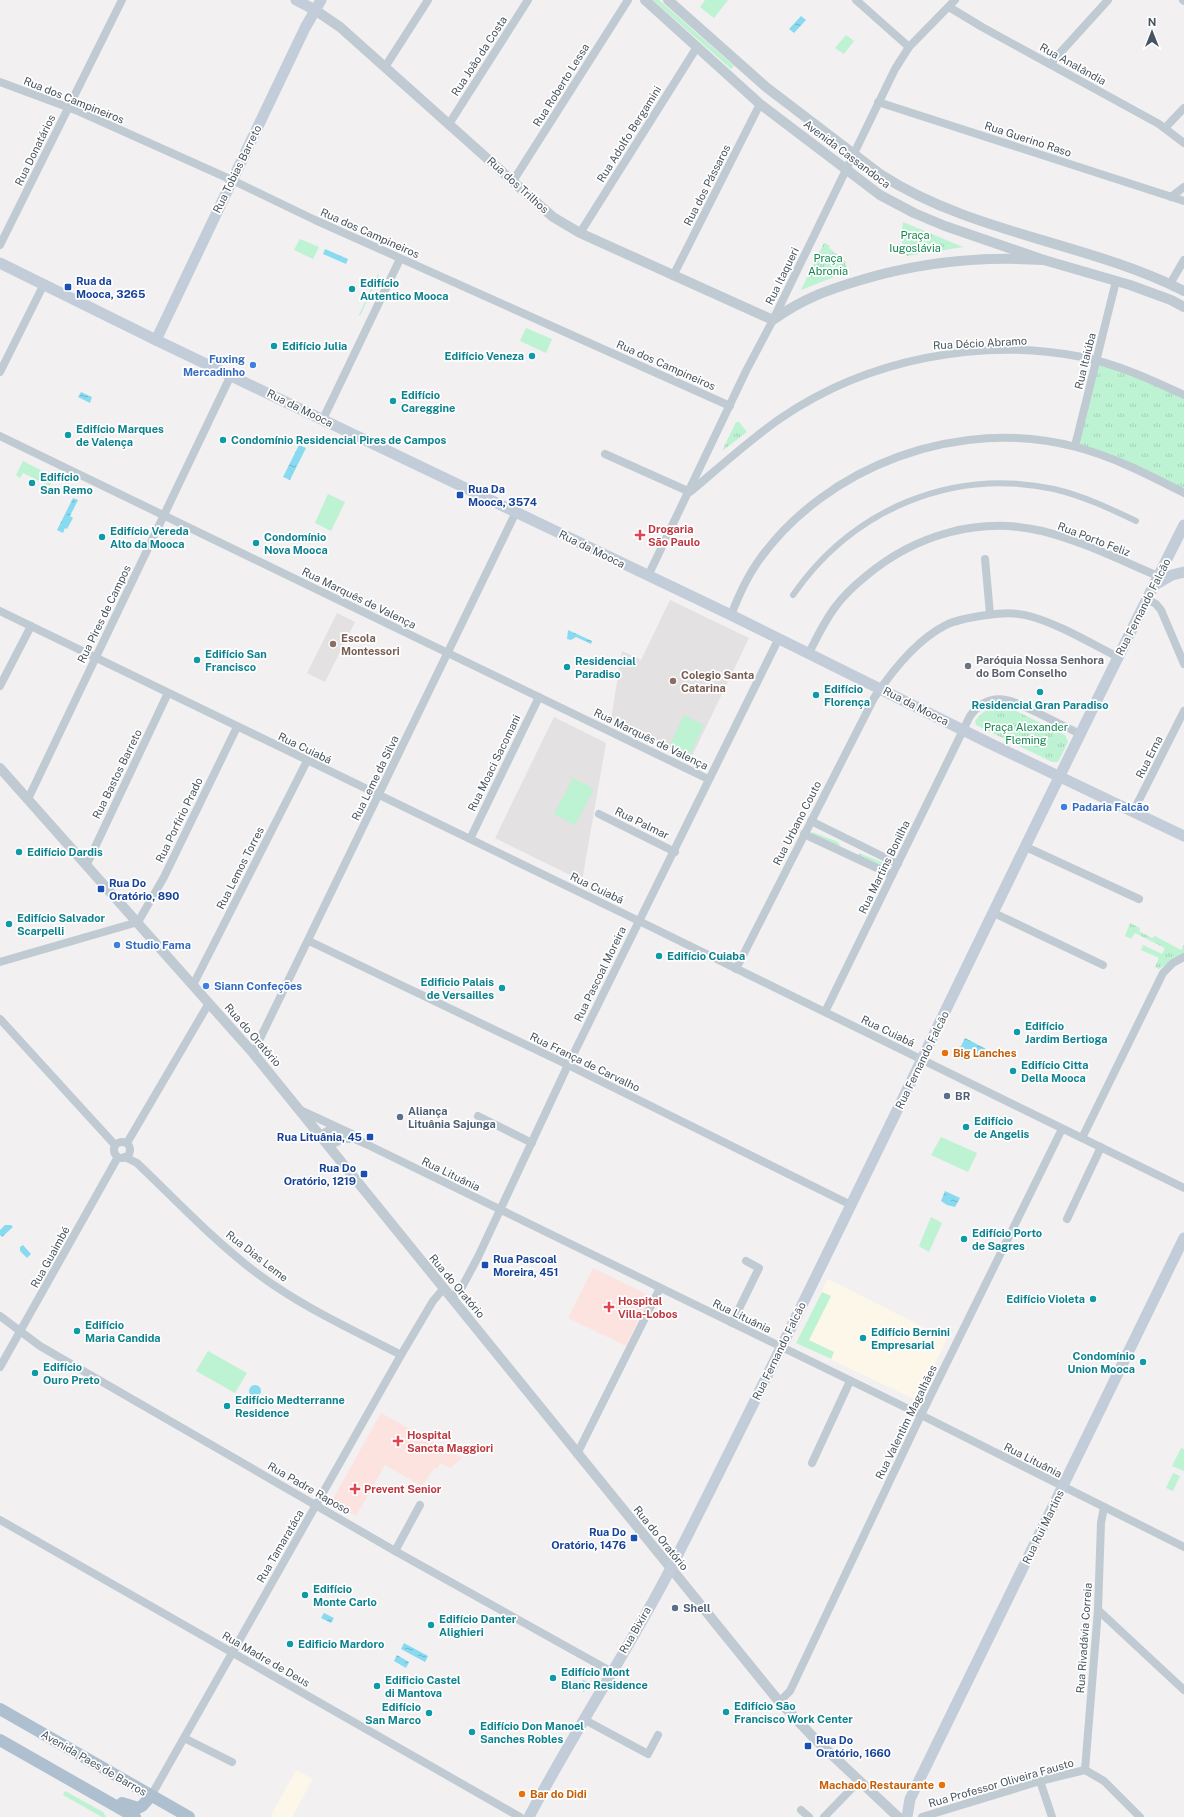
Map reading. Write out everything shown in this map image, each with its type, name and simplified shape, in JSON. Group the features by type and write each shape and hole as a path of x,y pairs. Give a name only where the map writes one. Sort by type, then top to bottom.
{"main road":[{"name":"Rua dos Trilhos","path":"296,0 315,10"},
{"name":"Rua Tobias Barreto","path":"156,340 232,180 321,0"},
{"name":"Rua da Mooca","path":"0,262 156,340 779,638 963,730 1184,836"},
{"name":"Rua Fernando Falcão","path":"670,1569 852,1204 1080,734 1184,525"},
{"name":"Rua Fernando Falcão","path":"1172,550 1173,562 1184,571"},
{"path":"1153,587 1172,575 1184,571"},
{"name":"Rua Rui Martins","path":"907,1817 910,1799 1184,1238"},
{"name":"Rua Bixira","path":"529,1817 670,1569"},
{"name":"Avenida Paes de Barros","path":"0,1709 188,1817"},
{"path":"0,1740 60,1773 119,1813 135,1817"},
{"path":"60,1773 75,1775 132,1807 138,1808 142,1806 151,1796"}],"street":[{"name":"Rua Donatários","path":"0,245 122,0"},
{"path":"385,67 428,0"},
{"name":"Rua João da Costa","path":"449,124 528,0"},
{"name":"Rua Roberto Lessa","path":"513,181 628,0"},
{"name":"Avenida Cassandoca","path":"645,0 760,104 880,195 914,213 976,237 1044,260 1116,281 1171,300 1184,307"},
{"name":"Avenida Cassandoca","path":"668,0 766,87 880,174 899,186 964,216 1138,271 1184,291"},
{"path":"856,0 909,47"},
{"name":"Rua Itaqueri","path":"648,576 894,68 909,47 955,0"},
{"path":"1050,64 1108,0"},
{"name":"Rua Analândia","path":"949,6 1166,128 1184,143"},
{"name":"Rua dos Trilhos","path":"315,10 340,27 553,216 580,233 773,320"},
{"name":"Rua Adolfo Bergamini","path":"580,233 697,47"},
{"name":"Rua dos Campineiros","path":"0,82 68,107 232,180 400,259 730,406"},
{"name":"Rua Guerino Raso","path":"878,102 1184,201"},
{"name":"Rua dos Pássaros","path":"673,276 760,104"},
{"path":"1166,128 1184,108"},
{"path":"1171,197 1184,187"},
{"path":"323,419 400,259"},
{"path":"773,320 805,299 891,271 944,262 974,259 1044,260"},
{"path":"1170,284 1184,260"},
{"name":"Rua Itaiúba","path":"1075,446 1116,281"},
{"path":"0,372 44,284"},
{"name":"Rua Décio Abramo","path":"690,492 755,437 783,417 821,394 852,379 890,366 939,355 1039,351 1096,361 1147,378 1184,395"},
{"name":"Rua Pires de Campos","path":"28,798 231,375"},
{"name":"Rua Marquês de Valença","path":"0,436 708,779"},
{"path":"731,615 756,564 780,536 812,505 859,474 889,460 924,448 958,441 1018,439 1075,446 1137,469 1184,493"},
{"path":"606,454 690,492"},
{"path":"792,595 804,579 828,553 849,534 868,521 911,500 946,490 975,485 1000,484 1054,489 1081,497 1136,521"},
{"name":"Rua Leme da Silva","path":"253,1053 309,941 516,512"},
{"name":"Rua Porto Feliz","path":"809,653 837,604 856,584 897,553 928,538 955,530 983,527 1017,527 1042,531 1073,540 1158,576"},
{"path":"985,559 990,614"},
{"path":"1147,599 1156,604 1161,610 1184,664"},
{"name":"Rua Cuiabá","path":"0,611 378,796 639,921 1184,1188"},
{"name":"Rua Urbano Couto","path":"736,969 843,756 880,688 910,653 946,625 974,616 1008,613 1030,616 1050,624 1118,657"},
{"path":"0,686 31,626"},
{"name":"Rua Pascoal Moreira","path":"451,1298 462,1287 568,1065 675,852 708,779 779,638"},
{"name":"Rua Bastos Barreto","path":"87,864 168,693"},
{"name":"Rua Moaci Sacomani","path":"470,839 539,697"},
{"name":"Rua Martins Bonilha","path":"825,1012 963,730 976,708 987,701 1004,699 1013,701 1080,734"},
{"name":"Rua Erna","path":"1133,812 1184,711"},
{"name":"Rua Porfírio Prado","path":"138,922 164,877 238,727"},
{"name":"Rua Lemos Torres","path":"193,985 307,761"},
{"name":"Rua do Oratório","path":"0,768 87,864 253,1053 779,1702 859,1781 898,1817"},
{"name":"Rua Palmar","path":"599,814 675,852"},
{"path":"811,821 898,864"},
{"path":"804,834 892,875"},
{"path":"847,854 852,842"},
{"path":"1026,847 1139,899"},
{"path":"994,913 1103,965"},
{"path":"0,962 138,922"},
{"name":"Rua França de Carvalho","path":"309,941 568,1065 852,1204"},
{"path":"1082,1138 1163,973 1173,963 1184,957"},
{"path":"115,1145 114,1152 121,1157 128,1155 128,1146 209,1003"},
{"path":"0,1018 115,1145"},
{"name":"Rua Lituânia","path":"300,1110 352,1134 355,1138 500,1210 921,1415 1184,1547"},
{"path":"478,1116 532,1142"},
{"name":"Rua Valentim Magalhães","path":"779,1702 790,1691 921,1415 1062,1128"},
{"path":"320,1135 331,1129 341,1129"},
{"path":"329,1146 343,1140 355,1138"},
{"path":"115,1145 120,1142 128,1146"},
{"name":"Rua Dias Leme","path":"128,1146 137,1164"},
{"path":"1067,1219 1102,1147"},
{"name":"Rua Dias Leme","path":"121,1157 137,1164 233,1253 259,1275 340,1323 401,1355"},
{"name":"Rua Guaimbé","path":"0,1367 121,1157"},
{"path":"732,1323 759,1268 746,1261"},
{"name":"Rua Tamaratáca","path":"151,1796 432,1301 444,1288"},
{"path":"577,1454 660,1288"},
{"name":"Rua Padre Raposo","path":"0,1316 40,1346 395,1551 612,1672"},
{"path":"812,1463 850,1381"},
{"path":"395,1551 420,1505"},
{"name":"Rua Rivadávia Correia","path":"1085,1770 1098,1610 1101,1523 1104,1507"},
{"name":"Rua Madre de Deus","path":"0,1520 520,1817"},
{"path":"1098,1610 1184,1690"},
{"path":"585,1720 648,1754 658,1735"},
{"path":"184,1738 232,1762"},
{"name":"Rua Professor Oliveira Fausto","path":"922,1817 1040,1781 1085,1770 1104,1781 1140,1817"},
{"path":"824,1817 859,1781"},
{"path":"1040,1781 1052,1817"},
{"path":"801,1810 809,1817"}],"shaded area":[{"name":"Colegio Santa Catarina","path":"670,600 749,638 691,758 611,719 622,651 641,660"},
{"name":"Escola Montessori","path":"337,613 355,622 325,682 307,673"},
{"path":"554,717 606,743 582,881 495,838"},
{"name":"Hospital Villa-Lobos","path":"593,1268 650,1296 626,1346 568,1318"},
{"path":"828,1279 947,1339 918,1399 914,1399 796,1343"},
{"name":"Hospital Sancta Maggiori","path":"381,1413 462,1458 450,1468 441,1463 437,1469 434,1468 422,1486 385,1465 356,1516 334,1503 333,1499"},
{"path":"296,1770 313,1779 292,1817 270,1817"}],"green space":[{"path":"653,0 659,0 734,66 731,69"},
{"path":"705,0 728,0 714,18 700,7"},
{"path":"846,35 854,41 844,54 835,48"},
{"name":"Praça Iugoslávia","path":"903,222 963,247 907,256 901,239"},
{"path":"300,239 319,247 313,259 294,250"},
{"name":"Praça Abronia","path":"824,243 830,246 829,248 846,262 845,264 849,271 801,290"},
{"path":"378,274 379,275 360,316 359,315"},
{"path":"526,328 552,339 546,353 520,341"},
{"path":"1099,362 1184,398 1184,494 1075,446"},
{"path":"736,422 739,422 747,432 722,451"},
{"path":"23,461 54,477 50,486 23,473 20,478 16,475"},
{"path":"328,494 345,502 331,531 315,523"},
{"name":"Praça Alexander Fleming","path":"998,706 1014,710 1065,735 1068,742 1058,762 1052,762 976,725 975,721 982,713"},
{"path":"684,715 704,725 689,756 669,747"},
{"path":"573,778 594,789 575,825 554,814"},
{"path":"813,832 838,842 840,845 838,846 812,833"},
{"path":"859,853 884,863 886,866 884,867 859,856"},
{"path":"1130,923 1140,928 1139,931 1152,938 1155,936 1181,950 1184,945 1184,953 1159,969 1155,967 1159,958 1141,950 1143,945 1162,954 1165,948 1135,933 1131,939 1125,936"},
{"path":"941,1137 977,1153 968,1172 931,1155"},
{"path":"931,1217 942,1223 929,1252 919,1246"},
{"path":"822,1292 831,1296 809,1340 834,1352 831,1359 796,1343"},
{"path":"208,1351 247,1373 235,1393 196,1371"},
{"path":"1181,1448 1184,1449 1184,1471 1172,1466"},
{"path":"1173,1473 1180,1476 1173,1491 1166,1488"},
{"path":"65,1791 103,1812 106,1817 102,1817 63,1795"}],"water":[{"path":"801,16 806,20 794,33 789,29"},
{"path":"325,249 348,259 346,264 323,254"},
{"path":"81,392 92,397 90,403 78,397"},
{"path":"299,445 306,448 290,480 283,477"},
{"path":"73,498 78,500 70,516 73,518 63,533 57,530"},
{"path":"568,630 592,641 591,644 576,637 571,640 567,639"},
{"path":"965,1038 986,1049 981,1057 968,1050 963,1060 956,1056"},
{"path":"945,1191 960,1198 955,1207 947,1205 941,1201"},
{"path":"5,1225 11,1225 13,1227 2,1237 0,1235 0,1230"},
{"path":"23,1245 31,1254 27,1258 20,1251 20,1247"},
{"path":"253,1385 257,1385 261,1391 257,1397 253,1397 249,1393 249,1389"},
{"path":"324,1613 334,1618 331,1623 321,1618"},
{"path":"404,1643 428,1656 425,1662 401,1649"},
{"path":"397,1655 409,1662 406,1668 394,1661"},
{"path":"583,1680 589,1683 584,1692 578,1688"}],"place":[{"name":"Rua da Mooca, 3265","path":"68,287"},
{"name":"Edifício Autentico Mooca","path":"352,289"},
{"name":"Edifício Julia","path":"274,346"},
{"name":"Edifício Veneza","path":"532,356"},
{"name":"Fuxing Mercadinho","path":"253,365"},
{"name":"Edifício Careggine","path":"393,401"},
{"name":"Edifício Marques de Valença","path":"68,435"},
{"name":"Condomínio Residencial Pires de Campos","path":"223,440"},
{"name":"Edifício San Remo","path":"32,483"},
{"name":"Rua Da Mooca, 3574","path":"460,495"},
{"name":"Drogaria São Paulo","path":"640,535"},
{"name":"Edifício Vereda Alto da Mooca","path":"102,537"},
{"name":"Condomínio Nova Mooca","path":"256,543"},
{"name":"Escola Montessori","path":"333,644"},
{"name":"Edifício San Francisco","path":"197,660"},
{"name":"Paróquia Nossa Senhora do Bom Conselho","path":"968,666"},
{"name":"Residencial Paradiso","path":"567,667"},
{"name":"Colegio Santa Catarina","path":"673,681"},
{"name":"Residencial Gran Paradiso","path":"1040,692"},
{"name":"Edifício Florença","path":"816,695"},
{"name":"Padaria Falcão","path":"1064,807"},
{"name":"Edifício Dardis","path":"19,852"},
{"name":"Rua Do Oratório, 890","path":"101,889"},
{"name":"Edifício Salvador Scarpelli","path":"9,924"},
{"name":"Studio Fama","path":"117,945"},
{"name":"Edifício Cuiaba","path":"659,956"},
{"name":"Siann Confeções","path":"206,986"},
{"name":"Edificio Palais de Versailles","path":"502,988"},
{"name":"Edifício Jardim Bertioga","path":"1017,1032"},
{"name":"Big Lanches","path":"945,1053"},
{"name":"Edifício Citta Della Mooca","path":"1013,1071"},
{"name":"BR","path":"947,1096"},
{"name":"Aliança Lituânia Sajunga","path":"400,1117"},
{"name":"Edifício de Angelis","path":"966,1127"},
{"name":"Rua Lituânia, 45","path":"370,1137"},
{"name":"Rua Do Oratório, 1219","path":"364,1174"},
{"name":"Edifício Porto de Sagres","path":"964,1239"},
{"name":"Rua Pascoal Moreira, 451","path":"485,1265"},
{"name":"Edifício Violeta","path":"1093,1299"},
{"name":"Hospital Villa-Lobos","path":"609,1307"},
{"name":"Edifício Maria Candida","path":"77,1331"},
{"name":"Edifício Bernini Empresarial","path":"863,1338"},
{"name":"Condomínio Union Mooca","path":"1143,1362"},
{"name":"Edifício Ouro Preto","path":"35,1373"},
{"name":"Edifício Medterranne Residence","path":"227,1406"},
{"name":"Hospital Sancta Maggiori","path":"398,1441"},
{"name":"Prevent Senior","path":"355,1489"},
{"name":"Rua Do Oratório, 1476","path":"634,1538"},
{"name":"Edifício Monte Carlo","path":"305,1595"},
{"name":"Shell","path":"675,1608"},
{"name":"Edifício Danter Alighieri","path":"431,1625"},
{"name":"Edificio Mardoro","path":"290,1644"},
{"name":"Edifício Mont Blanc Residence","path":"553,1678"},
{"name":"Edificio Castel di Mantova","path":"377,1686"},
{"name":"Edifício São Francisco Work Center","path":"726,1712"},
{"name":"Edifício San Marco","path":"429,1713"},
{"name":"Edifício Don Manoel Sanches Robles","path":"472,1732"},
{"name":"Rua Do Oratório, 1660","path":"808,1746"},
{"name":"Machado Restaurante","path":"942,1785"},
{"name":"Bar do Didi","path":"522,1794"}]}
